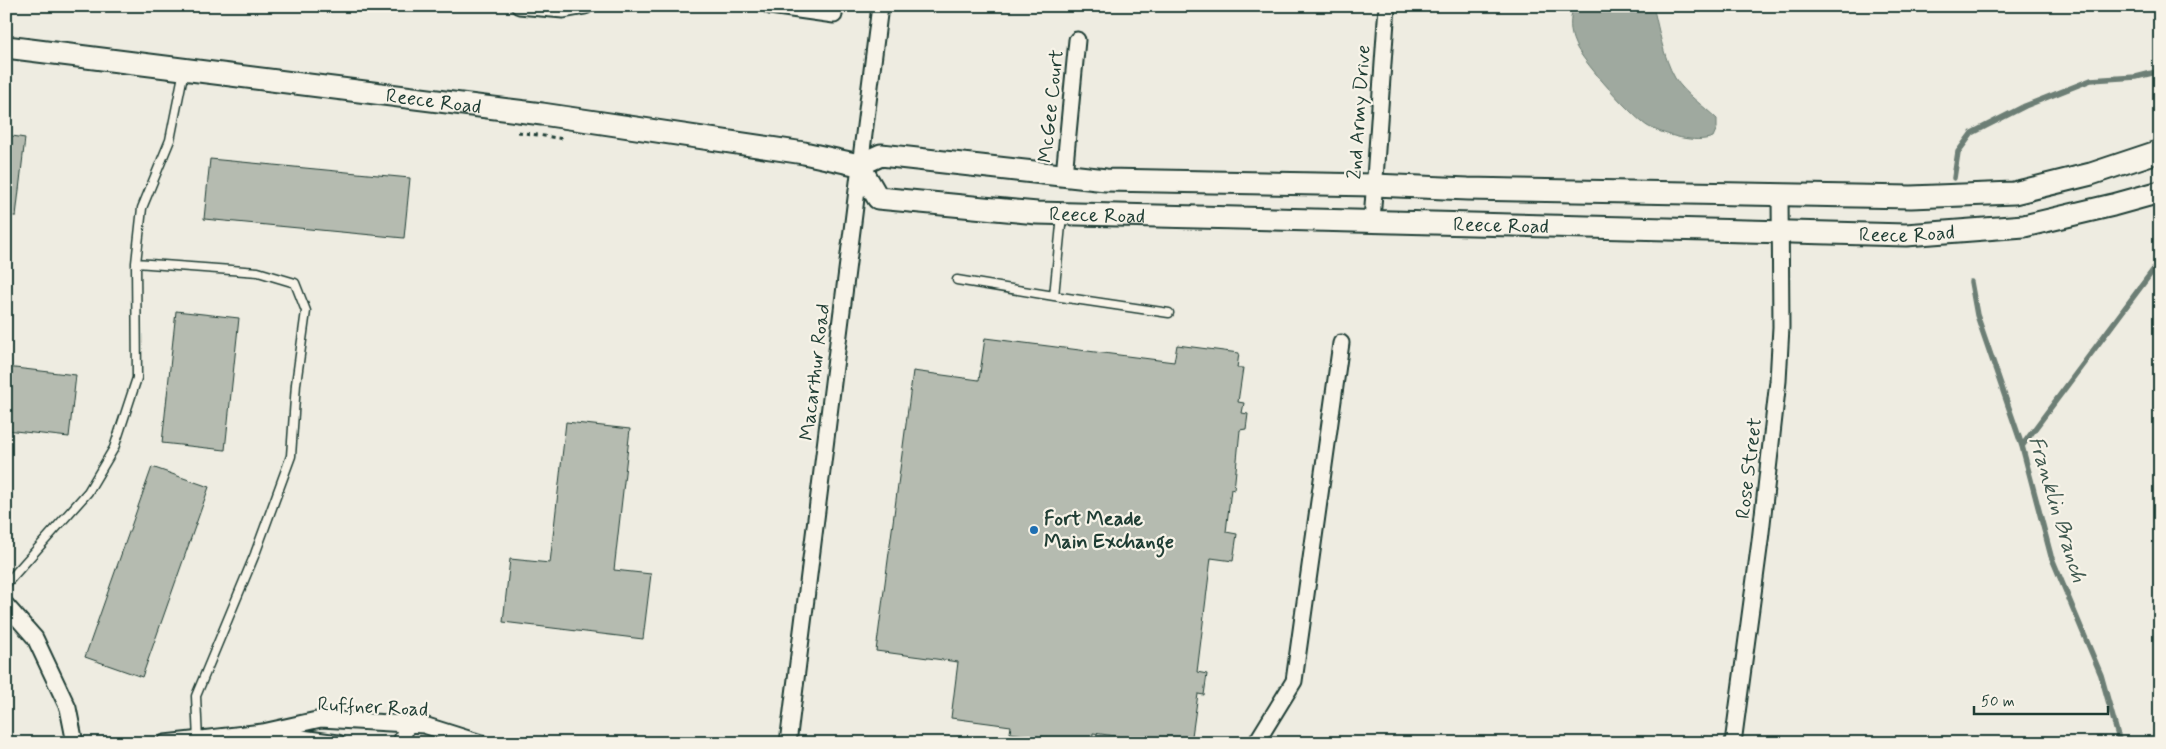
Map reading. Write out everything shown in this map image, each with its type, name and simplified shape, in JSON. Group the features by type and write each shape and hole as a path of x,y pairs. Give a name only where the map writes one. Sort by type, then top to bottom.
{"street":[{"path":"519,6 563,10 585,6"},
{"path":"770,6 834,15"},
{"name":"Macarthur Road","path":"788,743 880,6"},
{"name":"2nd Army Drive","path":"1372,221 1387,6"},
{"name":"McGee Court","path":"1064,175 1077,40"},
{"name":"Reece Road","path":"6,47 542,114 804,153 859,165 881,155 1106,180 1780,196 1929,196 2014,193 2091,174 2160,151"},
{"name":"Reece Road","path":"859,165 878,198 1062,214 1780,233 1906,235 2024,226 2160,192"},
{"name":"Rose Street","path":"1733,743 1760,541 1778,381 1781,326 1780,196"},
{"path":"1256,743 1294,681 1341,343"},
{"path":"6,605 35,638 68,708 75,743"},
{"name":"Ruffner Road","path":"165,743 198,741 263,732 321,718 424,726 481,743"},
{"path":"401,743 407,724"},
{"name":"Ruffner Road","path":"263,732 338,743"}],"lane":[{"path":"6,584 88,492 114,448 137,378 136,263 142,208 170,140 184,70"},
{"path":"1054,296 1062,214"},
{"path":"136,263 258,272 296,283 306,311 296,384 291,456 256,554 196,696 198,741"},
{"path":"957,280 1168,312"}],"shaded area":[{"path":"1573,6 1653,6 1664,52 1675,78 1689,95 1717,119 1717,128 1713,137 1698,140 1672,136 1649,127 1632,113 1579,52 1571,30"}],"building":[{"path":"6,135 25,138 16,216 6,216"},
{"path":"210,159 410,178 404,238 204,219"},
{"path":"176,311 239,318 225,450 162,443"},
{"path":"985,338 1174,362 1177,345 1239,353 1237,368 1243,368 1238,402 1244,403 1242,413 1248,414 1246,429 1240,430 1234,490 1231,489 1226,532 1237,534 1233,561 1211,558 1197,672 1207,674 1204,695 1198,694 1191,743 1169,743 1093,733 1092,743 1087,743 1010,733 1011,726 951,718 958,662 876,651 913,371 979,380"},
{"path":"6,367 76,375 69,437 6,430"},
{"path":"566,422 630,429 614,570 651,574 643,639 503,622 510,559 550,563"},
{"path":"152,467 209,487 142,677 85,657"}],"waterway":[{"name":"Franklin Branch","path":"1954,178 1958,152 1972,133 2025,106 2091,80 2136,77 2160,71"},
{"path":"2022,446 2160,261"},
{"name":"Franklin Branch","path":"1971,282 1977,315 2022,446 2051,556 2101,675 2120,743"}],"place":[{"name":"Fort Meade Main Exchange","path":"1034,530"}]}
